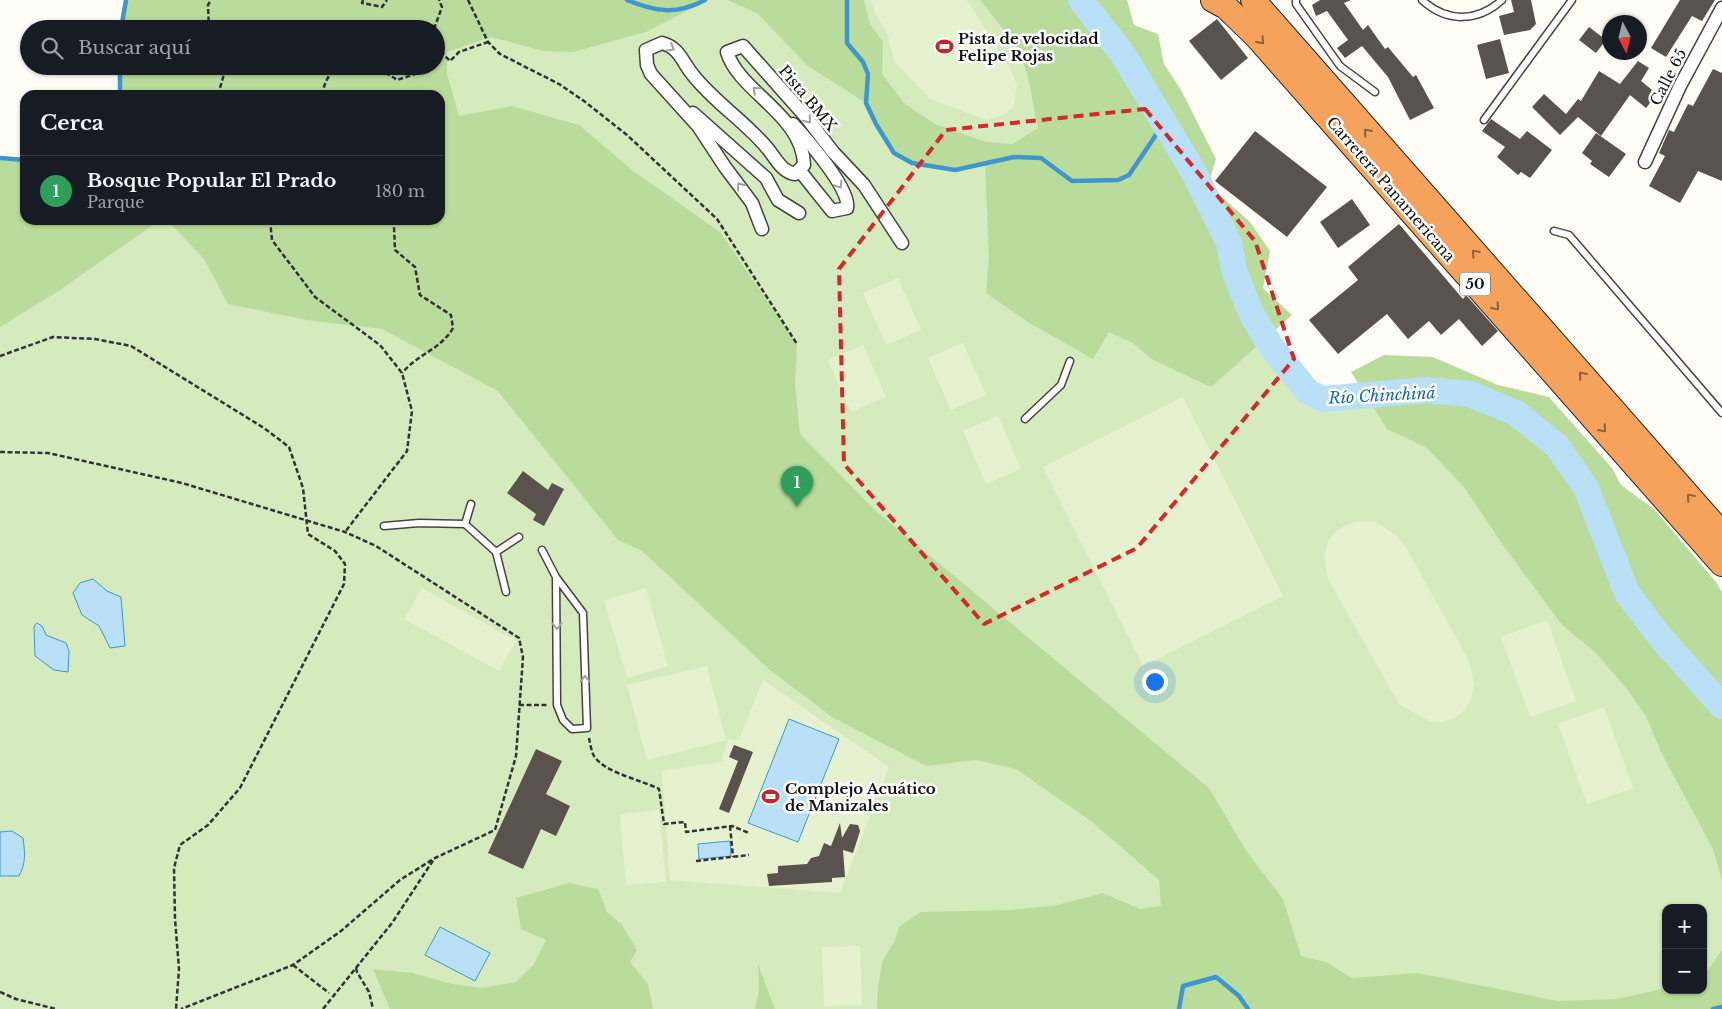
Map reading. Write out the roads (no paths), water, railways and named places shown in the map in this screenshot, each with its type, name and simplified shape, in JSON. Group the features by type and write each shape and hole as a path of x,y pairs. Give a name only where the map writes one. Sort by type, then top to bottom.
{"highway":[{"name":"Carretera Panamericana","path":"1213,0 1226,7 1256,36 1722,564"},
{"name":"Carretera Panamericana","path":"1253,0 1722,534"}],"street":[{"name":"Calle 65","path":"1645,162 1680,86 1722,8"},
{"path":"762,229 752,203 724,167 698,126 651,74 645,57 646,50 652,45 662,42 677,50 693,75 757,137 782,168 789,173 795,174 800,171"},
{"name":"Pista BMX","path":"775,108 802,149 804,165 800,171 832,211 847,208 848,202 844,194 813,148 794,125 746,80 729,58 727,52 743,46 750,53 806,118 832,152 864,185 902,243"},
{"path":"680,106 698,116 766,178 778,200 799,213"}],"lane":[{"path":"1296,0 1296,4 1340,66 1375,92"},
{"path":"1422,0 1445,14 1468,18 1488,12 1502,0"},
{"path":"1484,120 1572,0"},
{"path":"1554,231 1569,235 1722,413"},
{"path":"1025,419 1061,385 1070,361"},
{"path":"465,524 471,504"},
{"path":"384,526 419,523 465,524 496,552 506,592"},
{"path":"496,552 519,536"},
{"path":"542,550 556,577 583,613 587,728 572,729 563,720 558,705 556,577"}],"water":[{"path":"93,579 107,591 121,597 125,646 110,648 99,626 82,615 73,593 80,583"},
{"path":"37,623 42,626 46,635 66,643 69,651 68,672 54,670 35,656 34,626"},
{"path":"789,719 839,739 798,842 748,823"},
{"path":"12,831 23,838 23,867 19,876 0,876 0,832"},
{"path":"730,841 731,856 699,859 698,844"},
{"path":"440,927 490,953 475,981 425,955"}],"waterway":[{"path":"123,20 126,0"},
{"path":"627,0 647,7 666,10 685,8 705,0"},
{"path":"847,0 847,43 863,62 868,74 866,103 876,124 894,153 912,163 955,170 1014,157 1041,158 1072,181 1118,180 1129,175 1164,123"},
{"name":"Río Chinchiná","path":"1081,0 1124,56 1193,171 1229,243 1235,273 1251,313 1270,345 1308,392 1323,399 1426,390 1470,394 1516,413 1557,446 1586,488 1627,593 1661,638 1722,706"},
{"path":"120,75 120,90"},
{"path":"0,158 20,160"},
{"path":"1179,1009 1183,986 1216,977 1239,996 1248,1009"},
{"path":"1713,1009 1722,1007"}],"place":[{"name":"Pista de velocidad Felipe Rojas","path":"944,47"},
{"name":"Bosque Popular El Prado","path":"797,507"},
{"name":"Complejo Acuático de Manizales","path":"771,797"}]}
